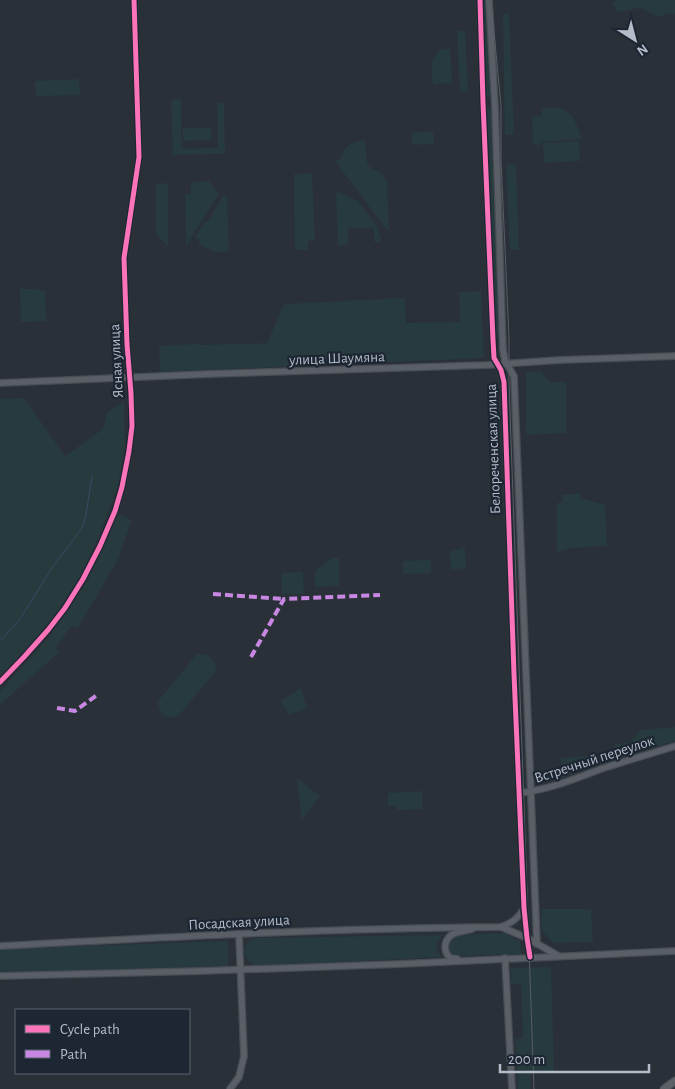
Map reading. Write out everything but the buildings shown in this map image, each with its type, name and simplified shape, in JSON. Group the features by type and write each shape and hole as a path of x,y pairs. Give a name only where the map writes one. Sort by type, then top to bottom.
{"main road":[{"path":"664,1089 675,1081"}],"street":[{"name":"Ясная улица","path":"0,682 65,608 100,546 115,511 122,487 132,426 124,258 139,157 134,0"},
{"name":"Белореченская улица","path":"480,0 494,358 503,376 505,398 524,908"},
{"name":"Белореченская улица","path":"489,0 495,107 503,350 506,364 514,376 537,944"},
{"name":"улица Шаумяна","path":"0,383 675,356"},
{"name":"Встречный переулок","path":"519,793 560,784 612,765 675,746"},
{"path":"524,908 530,957"},
{"path":"501,927 516,919 524,908"},
{"name":"Посадская улица","path":"478,960 450,958 446,953 445,946 448,939 455,933 479,927"},
{"name":"Посадская улица","path":"0,946 239,934 501,927 527,938 558,956"},
{"path":"230,1089 240,1077 244,1056 239,934"},
{"path":"530,957 537,944"},
{"name":"Посадская улица","path":"0,976 240,970 675,951"},
{"path":"505,958 512,1089"}],"green space":[{"path":"481,0 486,0 491,97 486,97"},
{"path":"617,0 675,0 675,13 674,15 668,13 658,17 640,8 617,12 612,3"},
{"path":"509,13 514,134 505,135 503,14"},
{"path":"457,31 465,31 468,91 460,91"},
{"path":"450,48 452,83 433,84 431,62 439,50"},
{"path":"79,79 80,95 36,96 35,81"},
{"path":"181,99 182,149 218,148 217,103 224,103 225,154 173,155 171,100"},
{"path":"487,108 492,108 501,338 496,338"},
{"path":"543,108 559,108 568,113 577,125 581,139 541,142 540,145 533,145 532,117 541,116"},
{"path":"183,128 211,128 211,140 183,141"},
{"path":"433,131 434,144 412,145 411,133"},
{"path":"365,140 367,164 381,173 387,181 389,230 386,229 335,161 340,160 346,148 356,142"},
{"path":"579,141 580,161 544,163 543,143"},
{"path":"516,164 519,250 510,250 506,165"},
{"path":"312,173 315,241 308,241 308,250 295,250 294,174"},
{"path":"209,181 219,194 186,246 185,194 191,194 191,182"},
{"path":"168,183 168,247 156,234 156,184"},
{"path":"338,192 358,201 376,225 381,238 379,242 374,242 375,234 372,228 348,228 348,245 338,246 336,193"},
{"path":"223,196 227,196 229,251 215,252 198,244 200,240 195,237 205,222 207,223"},
{"path":"20,289 39,289 39,291 45,291 46,321 21,322"},
{"path":"481,291 484,358 160,372 159,346 267,343 284,304 405,298 406,323 460,322 459,292"},
{"path":"526,372 541,372 550,382 566,382 566,433 526,435"},
{"path":"24,398 65,456 103,429 107,413 124,401 125,448 117,489 99,536 79,579 50,623 0,676 0,399"},
{"path":"580,493 580,498 605,505 607,546 570,548 557,552 557,503 563,502 562,495"},
{"path":"118,514 132,520 117,561 78,628 71,626 56,648 59,652 0,705 0,691 50,636 87,582"},
{"path":"465,547 466,568 451,570 450,552"},
{"path":"332,558 339,558 339,586 315,587 315,571"},
{"path":"431,560 431,573 403,574 403,561"},
{"path":"303,572 304,594 282,594 281,573"},
{"path":"196,655 207,655 212,659 216,671 179,715 175,717 164,716 158,706 158,701"},
{"path":"301,688 307,708 289,715 281,701"},
{"path":"675,727 675,741 561,778 561,758 611,753 616,744 630,742 641,730"},
{"path":"297,778 320,796 302,820"},
{"path":"422,791 422,809 397,810 397,806 388,806 388,793"},
{"path":"541,909 591,909 593,942 554,943 542,931"},
{"path":"504,933 520,941 521,954 456,956 452,954 448,946 453,937 457,935"},
{"path":"443,935 438,941 437,948 438,953 443,957 256,966 247,959 244,951 251,941 257,938"},
{"path":"228,941 228,966 0,974 0,949"},
{"path":"551,967 554,1071 531,1073 530,1089 518,1089 515,1039 523,1038 521,984 511,984 511,968"}],"waterway":[{"path":"0,641 20,619 52,568 82,528 92,476"}],"tram line":[{"path":"491,0 501,106 501,160 509,338 534,1089"}],"marked path":[{"path":"213,594 284,599"},
{"path":"251,657 284,599 380,595"},
{"path":"57,708 75,711 97,695"}],"cycle path":[{"path":"0,682 48,630 65,608 100,546 115,511 122,487 132,426 124,258 139,157 134,0"},
{"path":"480,0 493,340 494,358 501,370 504,382 524,908 530,957"}]}
